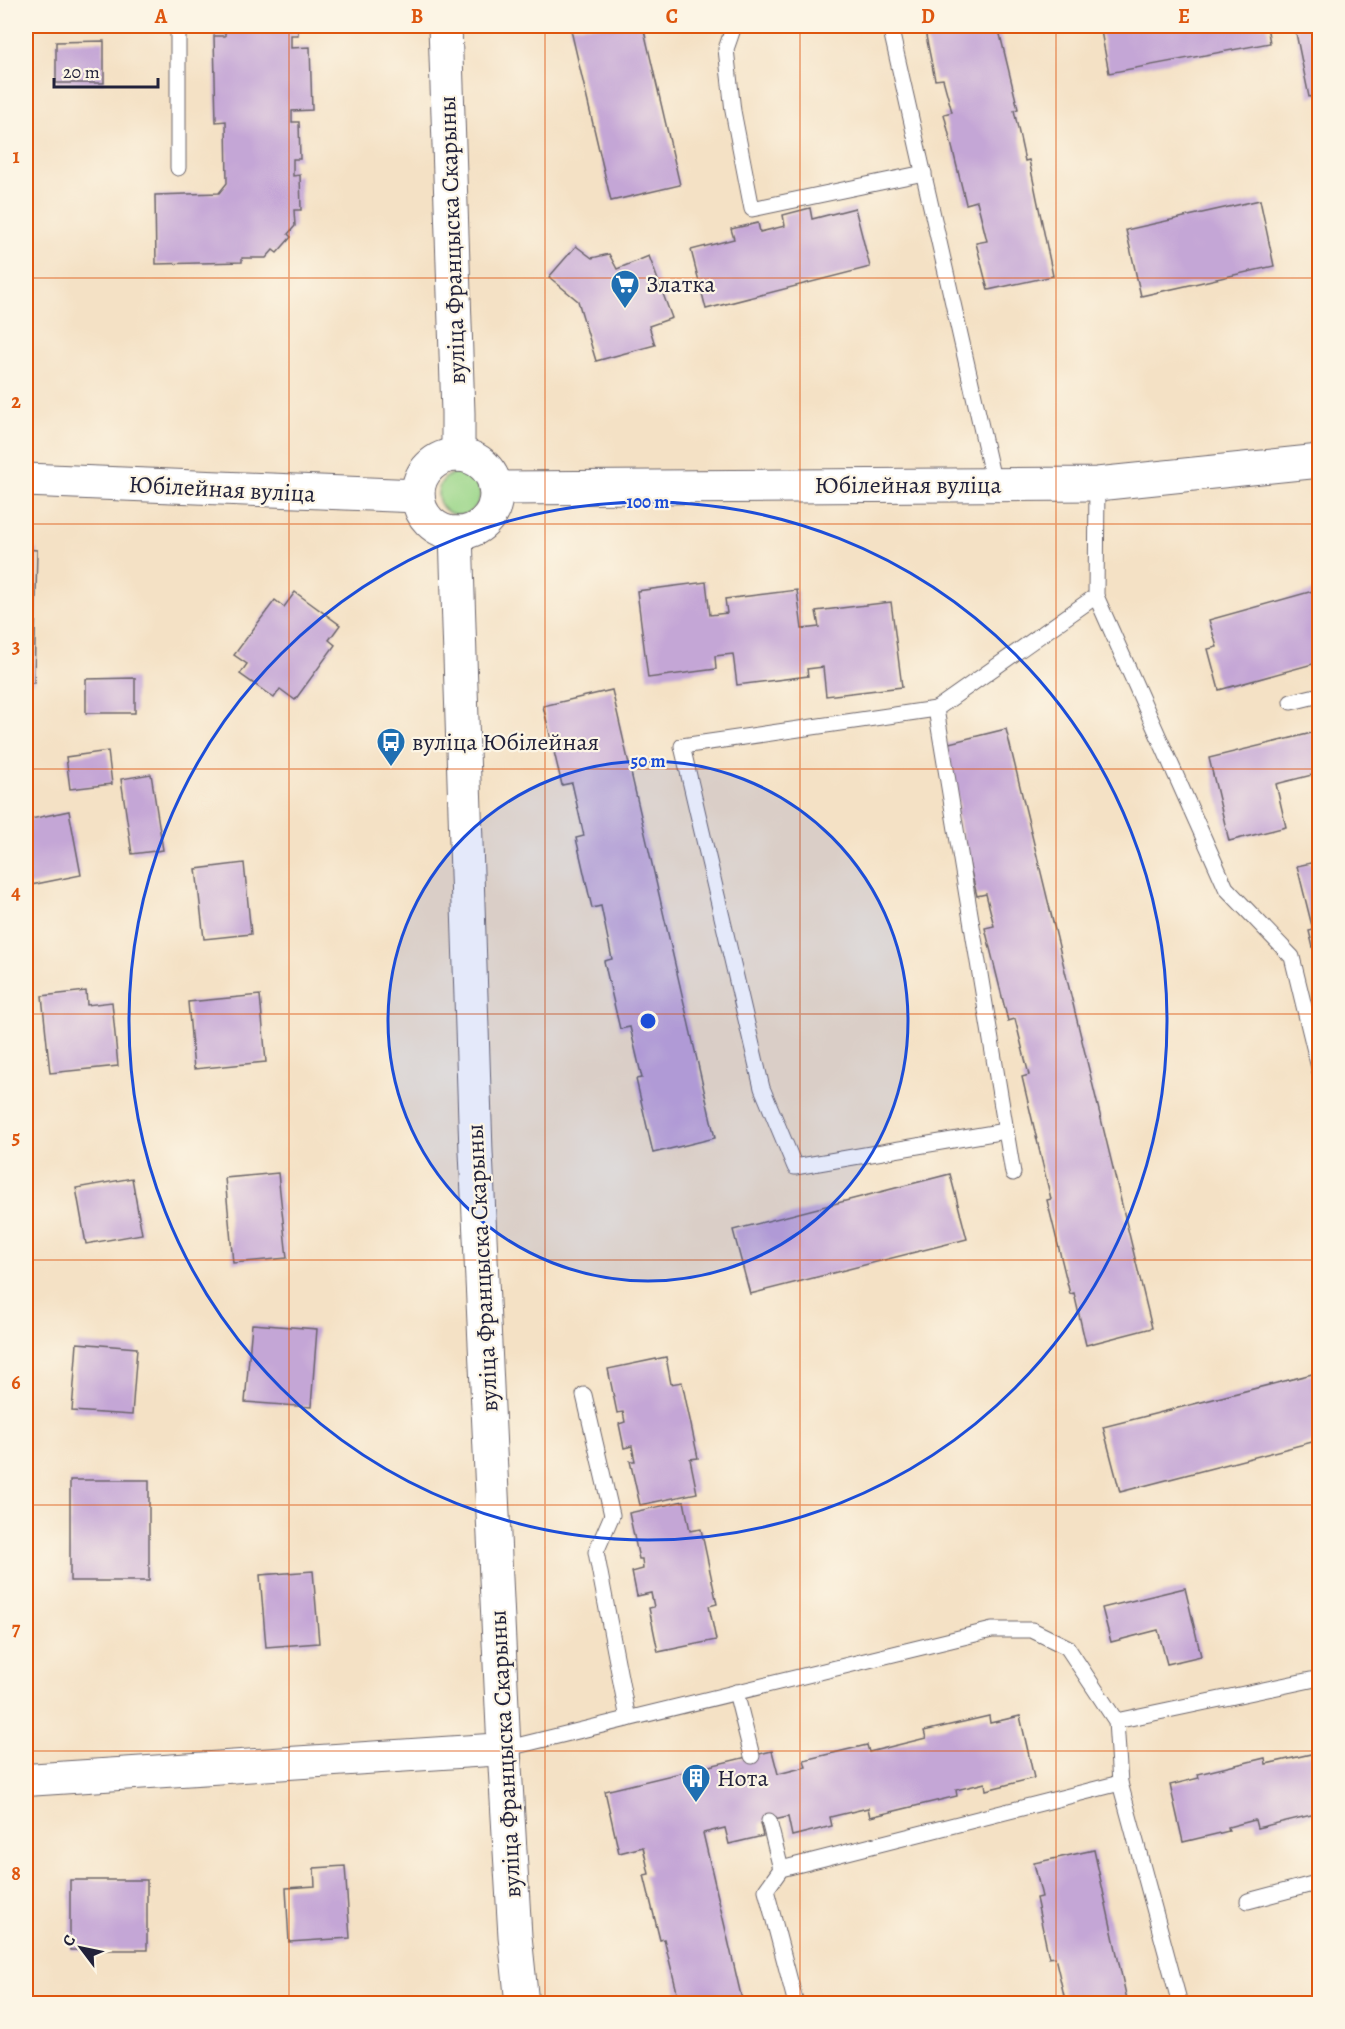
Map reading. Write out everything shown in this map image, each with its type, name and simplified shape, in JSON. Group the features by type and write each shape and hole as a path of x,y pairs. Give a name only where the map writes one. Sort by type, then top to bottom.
{"street":[{"name":"вуліца Францыска Скарыны","path":"445,26 458,455"},
{"path":"458,455 474,459 485,467 495,488 494,505 488,517 478,526 466,532 439,529 428,521 421,510 418,496 419,483 426,471 435,461 448,456 458,455"},
{"name":"Юбілейная вуліца","path":"495,488 1097,484 1320,461"},
{"name":"Юбілейная вуліца","path":"26,480 418,496"},
{"name":"вуліца Францыска Скарыны","path":"456,532 477,1152 504,1749 515,1936 522,2004"},
{"path":"26,1780 504,1749"}],"lane":[{"path":"178,26 178,168"},
{"path":"734,26 726,49 734,111 752,209 924,173"},
{"path":"891,26 994,484"},
{"path":"1097,484 1096,596 1226,888 1292,957 1320,1072"},
{"path":"1005,1131 795,1167 762,1088 682,746 936,708 1096,596"},
{"path":"1291,702 1320,695"},
{"path":"936,708 1013,1173"},
{"path":"584,1395 612,1515 596,1552 628,1719"},
{"path":"504,1749 992,1630 1032,1630 1067,1647 1116,1721 1120,1783 1180,2004"},
{"path":"1116,1721 1320,1678"},
{"path":"735,1692 752,1756"},
{"path":"796,2004 766,1890 781,1869 1120,1783"},
{"path":"769,1821 781,1869"},
{"path":"1248,1900 1320,1882"}],"green space":[{"path":"459,473 474,479 480,494 474,509 459,515 444,509 438,494 444,479"}],"building":[{"path":"225,26 298,26 298,35 291,35 291,48 310,47 312,110 292,111 292,122 299,122 300,159 293,159 293,176 300,175 301,210 294,210 295,226 288,234 291,237 277,253 273,250 266,258 242,258 242,262 156,264 155,195 219,193 227,183 226,121 216,122 214,36 225,36"},
{"path":"570,26 643,26 680,185 611,201"},
{"path":"924,26 998,26 1018,109 1014,110 1025,161 1029,160 1053,276 988,290 976,243 987,241 977,201 966,204 944,114 952,112 943,79 935,80"},
{"path":"1100,26 1267,26 1270,43 1109,73"},
{"path":"1320,26 1320,95 1309,97 1295,28"},
{"path":"104,41 104,83 56,83 56,42"},
{"path":"1260,200 1274,266 1141,296 1126,230"},
{"path":"810,208 812,219 855,208 870,267 706,309 691,250 734,239 731,229 758,223 760,232 785,226 783,215"},
{"name":"Златка","path":"576,246 592,258 609,254 617,269 649,256 672,318 649,326 655,345 596,361 578,301 549,277"},
{"path":"26,549 37,550 34,683 26,683"},
{"path":"706,582 710,615 727,613 725,599 797,590 802,629 819,627 816,611 891,602 902,687 826,696 823,667 807,669 808,676 737,685 733,654 715,656 716,669 648,678 637,591"},
{"path":"1320,589 1320,662 1219,690 1208,649 1217,647 1209,620"},
{"path":"295,592 340,625 329,640 335,645 295,700 280,689 274,698 240,674 247,664 234,655 275,600 284,607"},
{"path":"135,678 135,713 86,713 86,679"},
{"path":"612,690 715,1138 653,1153 636,1079 642,1078 630,1027 620,1029 604,961 612,959 601,906 592,908 576,838 584,836 572,783 562,785 543,706"},
{"path":"1006,729 1152,1328 1086,1345 1074,1293 1070,1294 1047,1200 1051,1199 1022,1077 1029,1075 1015,1019 1008,1021 985,928 994,926 986,894 977,896 956,809 960,808 945,744"},
{"path":"1320,731 1320,773 1276,784 1286,827 1229,841 1209,758"},
{"path":"108,751 112,784 70,789 66,757"},
{"path":"151,774 163,850 132,854 121,779"},
{"path":"69,811 81,875 26,886 26,820"},
{"path":"1320,861 1319,972 1309,931 1313,930 1297,866"},
{"path":"244,863 251,934 204,939 196,869"},
{"path":"86,991 87,1005 112,1002 118,1066 50,1073 42,996"},
{"path":"260,995 266,1062 194,1069 188,1002"},
{"path":"278,1173 287,1258 233,1263 225,1178"},
{"path":"950,1174 967,1239 750,1294 733,1230"},
{"path":"132,1178 142,1234 86,1244 76,1188"},
{"path":"252,1324 317,1329 311,1407 245,1402"},
{"path":"77,1343 137,1348 132,1415 72,1411"},
{"path":"666,1357 671,1384 682,1382 698,1458 690,1459 697,1493 640,1505 630,1461 635,1461 632,1446 624,1448 619,1424 625,1422 623,1412 617,1413 608,1369"},
{"path":"1320,1372 1320,1440 1120,1492 1103,1427"},
{"path":"70,1480 149,1480 149,1581 70,1581"},
{"path":"684,1501 690,1531 701,1529 717,1604 709,1606 716,1640 658,1652 649,1608 654,1607 651,1593 637,1596 632,1572 643,1569 629,1513"},
{"path":"313,1571 319,1643 266,1647 260,1575"},
{"path":"1185,1588 1201,1656 1167,1664 1158,1630 1111,1642 1102,1608"},
{"path":"989,1716 990,1723 1020,1716 1034,1778 986,1790 985,1783 956,1790 957,1796 870,1817 868,1808 830,1817 832,1826 792,1836 788,1817 760,1823 763,1836 729,1844 725,1828 703,1833 743,2004 674,2004 672,1998 678,1996 664,1939 660,1940 644,1875 649,1874 643,1847 619,1853 605,1791 772,1751 778,1774 806,1767 804,1760 867,1745 869,1752 926,1738 924,1731"},
{"path":"1320,1752 1320,1813 1257,1828 1255,1820 1228,1827 1229,1831 1183,1842 1170,1785 1199,1778 1198,1774 1265,1758 1266,1764"},
{"path":"1094,1850 1128,2004 1066,2004 1055,1957 1049,1958 1036,1898 1042,1897 1034,1863"},
{"path":"345,1866 350,1938 289,1942 286,1888 315,1886 314,1868"},
{"path":"70,1880 147,1880 147,1950 70,1950"}],"place":[{"name":"Златка","path":"625,310"},
{"name":"вуліца Юбілейная","path":"391,768"},
{"name":"Нота","path":"696,1804"}]}
